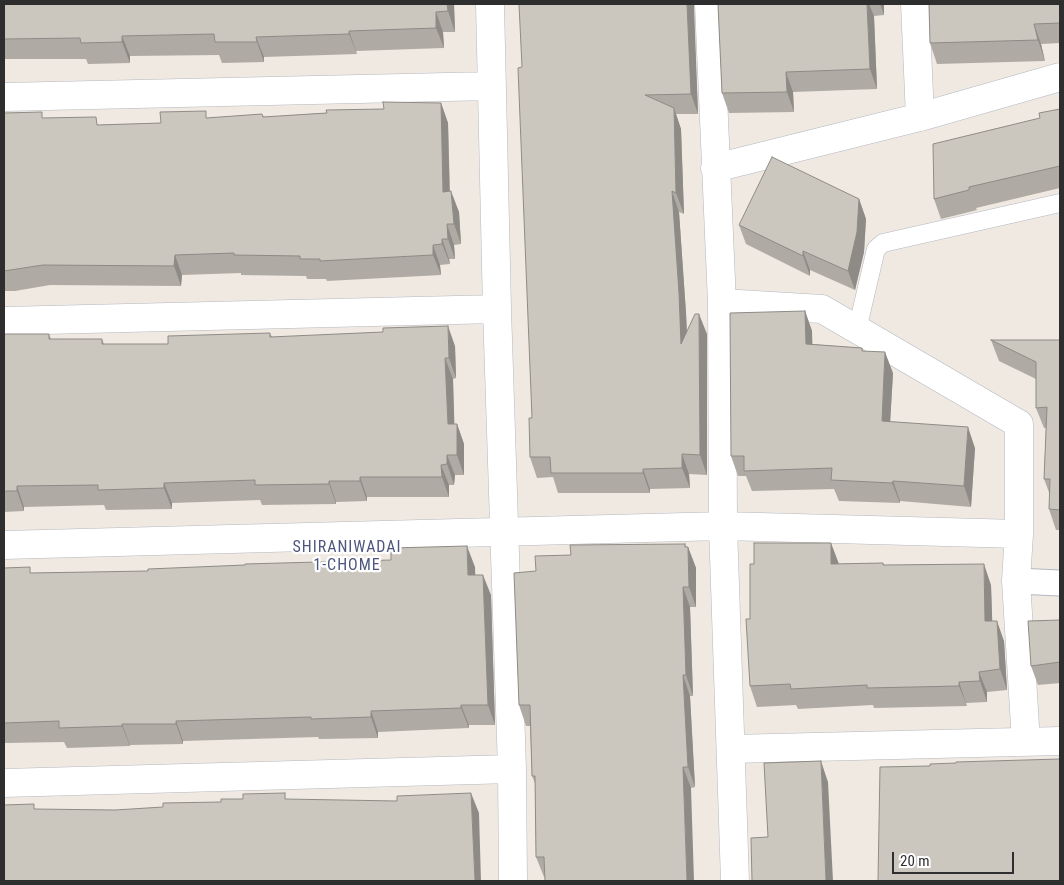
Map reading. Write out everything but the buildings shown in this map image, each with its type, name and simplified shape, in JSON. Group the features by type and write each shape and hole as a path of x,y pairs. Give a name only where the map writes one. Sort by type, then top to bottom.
{"street":[{"path":"490,4 512,769 513,881"},
{"path":"709,4 722,303 723,526 735,881"},
{"path":"916,4 920,116"},
{"path":"715,168 920,116 1060,77"},
{"path":"4,97 491,86"},
{"path":"722,303 822,309 1019,424 1019,534 1016,581 1026,742"},
{"path":"4,321 498,308"},
{"path":"4,545 723,526 1019,534"},
{"path":"1016,581 1060,583"},
{"path":"731,749 1060,741"},
{"path":"4,782 512,769"}],"lane":[{"path":"858,330 876,249 883,243 1060,203"}],"district":[{"name":"SHIRANIWADAI 1-CHOME","path":"347,557"}]}
